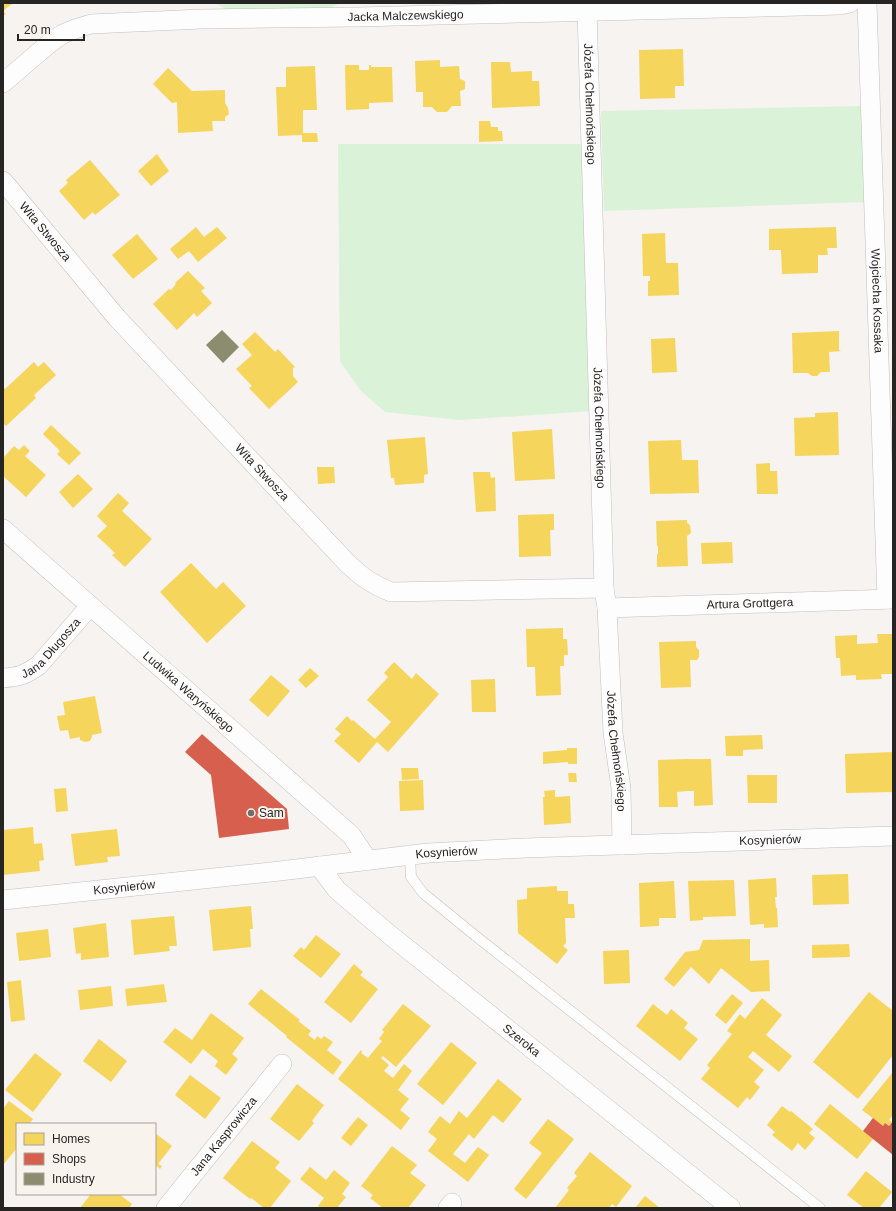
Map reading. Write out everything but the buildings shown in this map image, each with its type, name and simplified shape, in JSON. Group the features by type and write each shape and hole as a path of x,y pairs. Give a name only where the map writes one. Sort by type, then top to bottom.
{"street":[{"name":"Jacka Malczewskiego","path":"3,83 51,42 63,34 75,29 90,24 202,11 840,5 850,3"},
{"name":"Wojciecha Kossaka","path":"867,3 890,599"},
{"name":"Józefa Chełmońskiego","path":"594,8 604,588 607,608 612,733 621,788 622,845"},
{"name":"Wita Stwosza","path":"3,181 117,318 348,564 363,578 376,586 391,592 604,588"},
{"name":"Ludwika Waryńskiego","path":"3,529 351,835 368,860"},
{"name":"Artura Grottgera","path":"607,608 890,599"},
{"name":"Jana Długosza","path":"3,678 16,677 28,673 39,665 90,606"},
{"name":"Kosynierów","path":"3,900 410,855 525,848 893,836"},
{"name":"Szeroka","path":"319,866 337,890 390,935 731,1208"},
{"name":"Jana Kasprowicza","path":"166,1208 282,1064"}],"lane":[{"path":"410,855 411,877 423,893 820,1208"}],"green space":[{"path":"215,3 340,3 330,8 229,11"},
{"path":"863,106 866,202 604,211 601,111"},
{"path":"338,144 583,144 591,411 459,420 385,412 361,391 340,361"}],"place":[{"name":"Sam","path":"251,813"}]}
